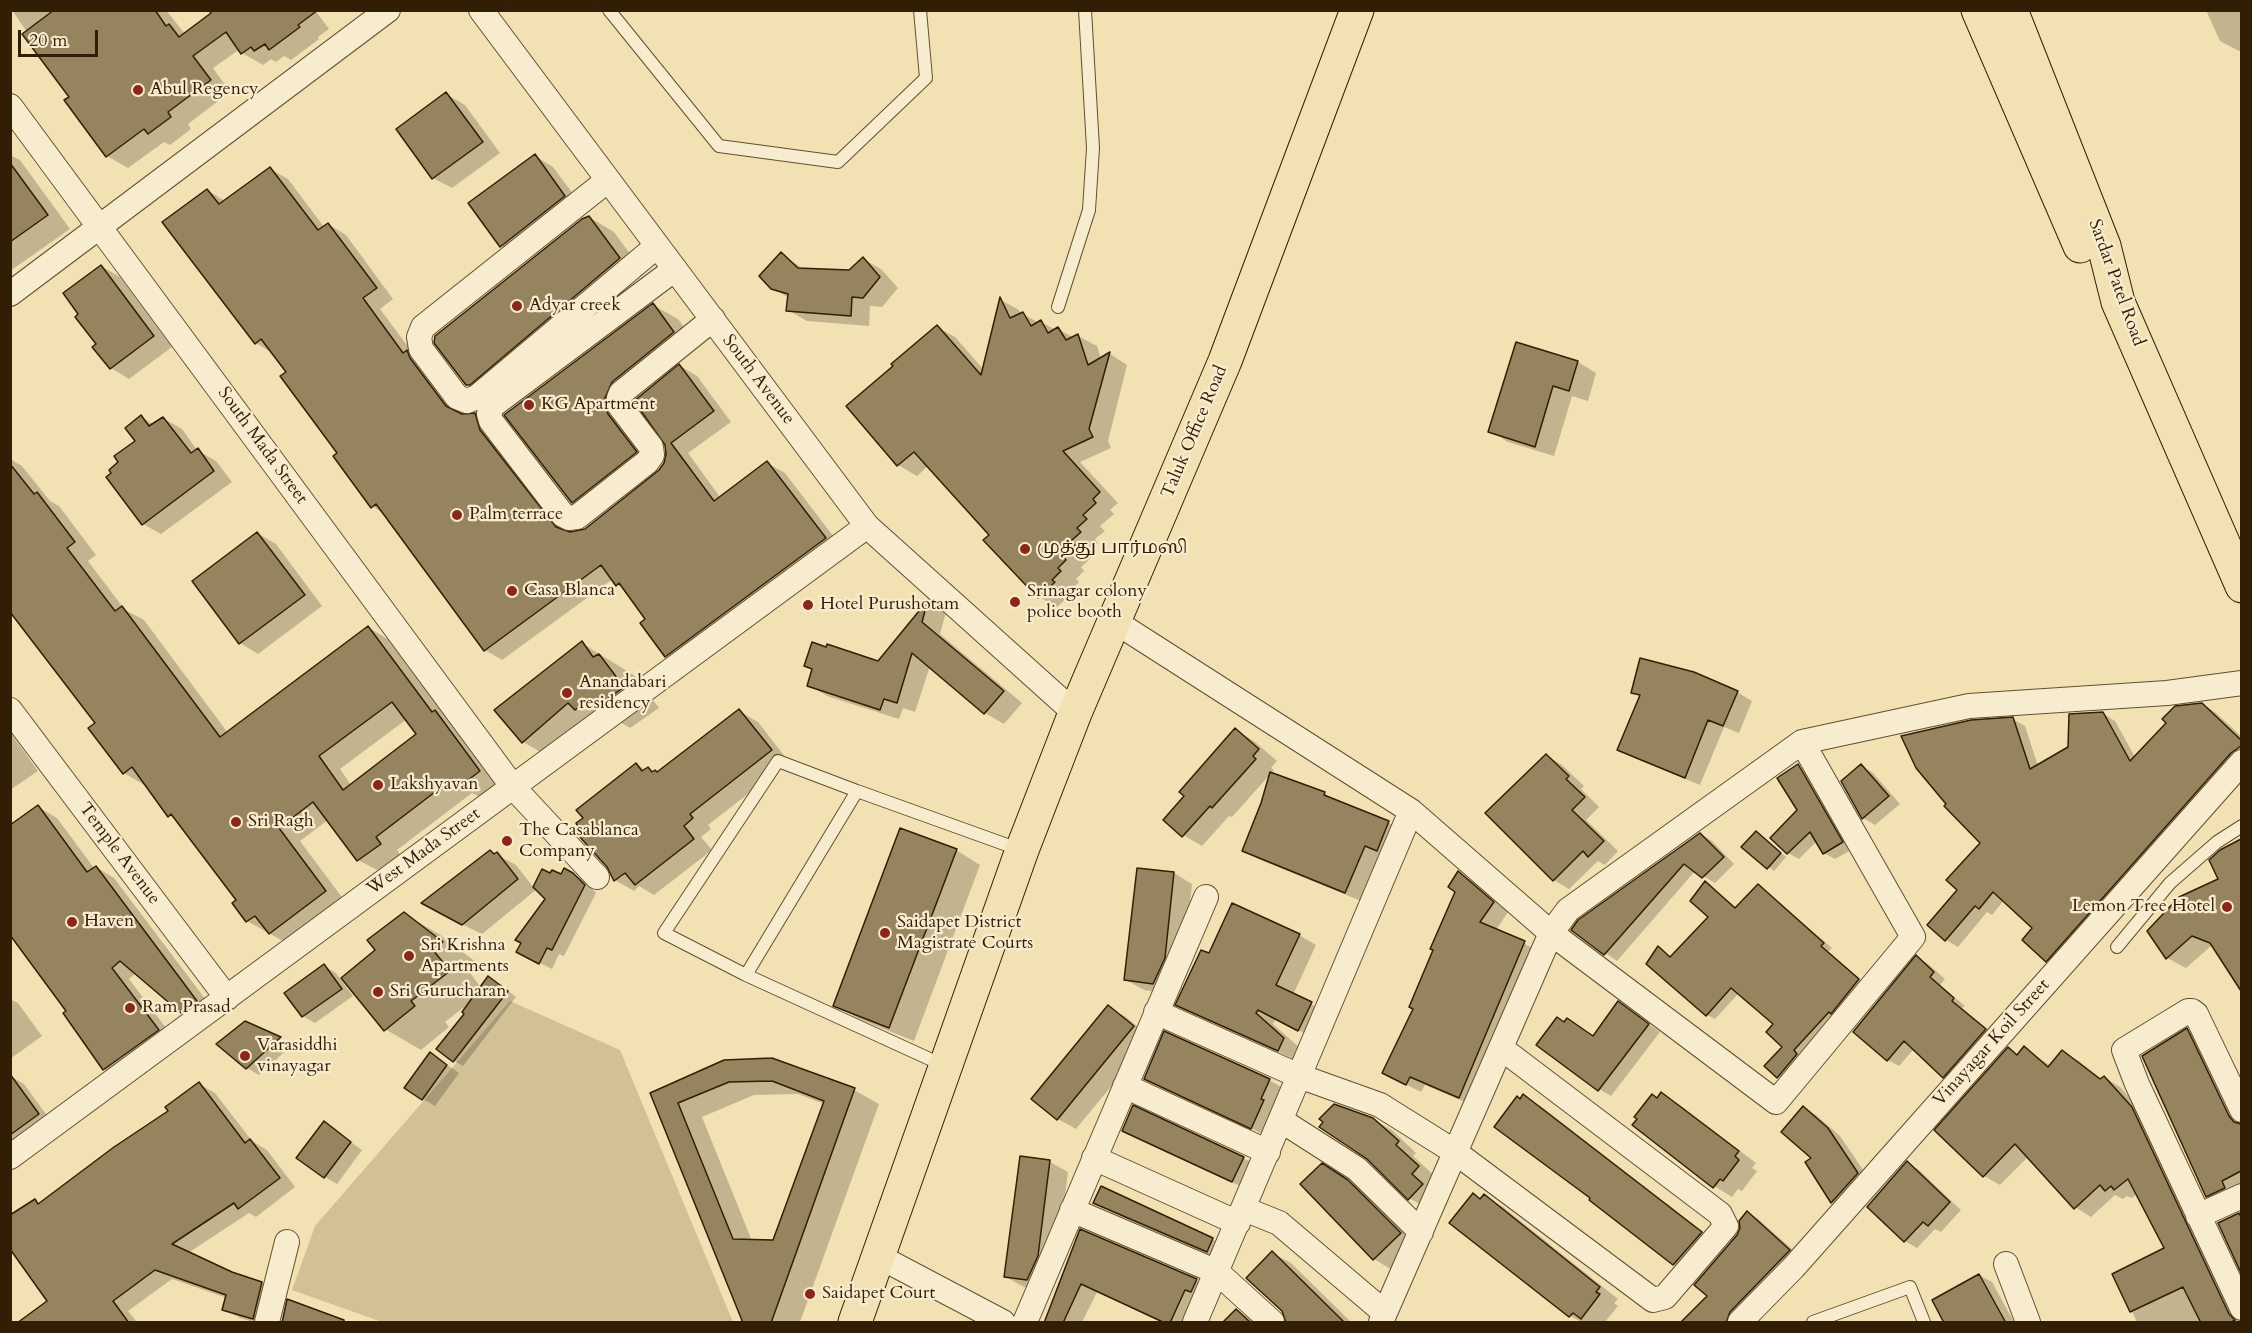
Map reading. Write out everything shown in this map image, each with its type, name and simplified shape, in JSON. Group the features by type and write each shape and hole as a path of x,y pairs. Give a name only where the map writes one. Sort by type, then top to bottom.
{"main road":[{"name":"Taluk Office Road","path":"878,1257 1022,850 1114,621 1225,361 1357,10"},
{"path":"1978,10 2084,253 2118,302"},
{"name":"Sardar Patel Road","path":"2011,10 2104,246 2118,302 2241,586"},
{"path":"855,1323 878,1257"}],"street":[{"path":"10,294 388,10"},
{"name":"South Avenue","path":"481,10 867,526 1076,713"},
{"name":"South Mada Street","path":"10,106 513,787 597,877"},
{"path":"608,180 423,327 419,338 421,349 457,397 467,401 477,397 657,246"},
{"path":"675,268 492,406 489,414 491,422 563,515 569,518 577,517 647,462 652,454 651,447 619,405 621,393 713,320"},
{"name":"West Mada Street","path":"10,1157 867,526"},
{"path":"1114,621 1411,811 1551,933 1776,1101 1913,937 1802,742"},
{"path":"1094,1158 1241,1216 1279,1223 1383,1318 1551,933 1568,910 1802,742 1969,706 2167,693 2241,683"},
{"name":"Temple Avenue","path":"10,710 226,998"},
{"name":"Vinayagar Koil Street","path":"1740,1323 1793,1268 2241,762"},
{"path":"1195,1323 1411,811"},
{"path":"1025,1323 1206,897"},
{"path":"2241,1110 2196,1014 2192,1011 2188,1011 2124,1050 2137,1084 2241,1308"},
{"path":"1156,1012 1299,1076 1380,1105 1455,1152 1615,1274 1653,1300 1665,1297 1726,1226 1720,1214 1501,1048"},
{"path":"1125,1086 1268,1152"},
{"path":"1282,1120 1357,1169 1421,1232"},
{"path":"2199,1216 2241,1196"},
{"path":"1072,1210 1217,1272 1272,1323"},
{"path":"267,1323 287,1242"},
{"path":"878,1257 1003,1323"},
{"path":"2006,1264 2028,1323"}],"lane":[{"path":"609,10 719,146 838,162 926,78 920,10"},
{"path":"1058,307 1089,210 1094,148 1086,10"},
{"path":"945,1066 746,975 664,933 778,760 1022,850"},
{"path":"746,975 857,791"},
{"path":"2117,947 2170,883 2217,842 2241,825"},
{"path":"1813,1323 1834,1318 1910,1287 1924,1323"}],"shaded area":[{"path":"510,1001 620,1050 733,1322 382,1322 292,1290 315,1226"}],"building":[{"path":"54,10 155,10 166,26 169,24 179,37 211,13 209,10 318,10 269,50 265,44 254,51 251,47 241,54 226,32 193,56 211,80 168,112 171,117 148,134 144,129 106,157 64,100 69,97 22,34"},
{"path":"446,92 483,142 432,179 396,129"},
{"path":"535,154 565,196 500,247 468,203"},
{"path":"10,163 48,215 10,242"},
{"path":"270,167 318,230 328,223 377,288 363,298 403,353 407,350 410,358 446,406 462,414 475,413 480,430 556,527 570,532 585,529 659,470 664,463 665,445 634,401 679,364 714,411 671,443 714,501 767,461 826,538 665,657 640,623 645,619 619,583 616,586 601,565 484,651 376,504 371,508 333,456 337,453 280,376 286,372 261,339 255,344 162,222 207,189 219,204"},
{"name":"Adyar creek","path":"589,216 620,258 470,385 466,385 434,343 435,336 582,219"},
{"path":"781,252 798,268 849,270 863,257 880,277 863,298 852,297 851,316 786,311 788,294 771,289 759,276"},
{"path":"101,265 154,336 110,369 92,347 96,344 75,317 78,314 63,293"},
{"path":"1000,297 1010,318 1023,312 1031,326 1041,320 1048,333 1058,327 1066,340 1078,334 1088,365 1110,352 1089,429 1093,437 1063,451 1100,492 1093,499 1096,503 1083,515 1087,519 1077,528 1081,532 1071,541 1075,545 1063,556 1066,560 1058,568 1061,571 1052,580 1055,582 1038,598 983,540 989,535 914,452 897,466 846,406 937,325 981,375"},
{"name":"KG Apartment","path":"653,303 674,332 612,382 605,398 608,414 637,452 572,503 504,415"},
{"path":"1516,342 1578,361 1569,391 1553,386 1535,447 1488,432"},
{"path":"141,415 149,426 163,417 191,453 198,448 214,471 142,525 106,477 111,473 109,470 118,462 114,456 135,441 125,428"},
{"path":"10,464 34,494 37,492 75,542 67,548 115,611 122,606 220,737 368,626 432,712 435,710 480,771 459,787 452,779 376,837 381,844 357,861 313,802 279,828 326,891 269,934 255,916 246,922 232,903 236,900 171,814 168,817 132,767 123,774 88,728 95,723 10,612","holes":["392,702 416,734 343,790 319,756"]},
{"path":"257,532 305,595 239,644 192,581"},
{"path":"928,600 922,622 1004,691 984,714 912,653 897,703 884,699 880,710 807,686 812,669 804,666 812,642 826,647 827,644 878,661"},
{"name":"Anandabari residency","path":"582,641 593,657 599,654 624,687 594,709 588,699 575,710 568,703 522,743 494,710"},
{"path":"1640,658 1694,672 1738,691 1723,726 1708,720 1685,778 1617,750 1640,695 1631,693"},
{"path":"2202,703 2241,740 2241,746 2231,753 2046,962 2022,940 2032,928 1993,892 1979,909 1975,906 1945,941 1927,925 1957,890 1946,880 1980,843 1944,806 1946,804 1916,768 1901,736 1971,720 2013,717 2030,769 2068,747 2069,714 2103,712 2130,761 2166,723 2162,719 2175,706"},
{"path":"739,709 772,750 690,814 693,818 684,826 694,839 635,885 625,873 614,881 607,867 578,835 582,832 576,823 583,818 576,810 636,763 642,771 648,767 652,772 655,770 657,772"},
{"path":"1235,728 1259,749 1253,756 1256,759 1212,808 1210,806 1182,837 1163,820 1184,796 1179,792"},
{"path":"1546,754 1569,776 1566,779 1585,797 1572,810 1604,841 1588,857 1583,851 1553,881 1485,813"},
{"path":"1798,764 1843,842 1823,854 1810,832 1787,854 1770,838 1797,810 1777,778"},
{"path":"1861,764 1889,796 1862,819 1841,781"},
{"path":"1270,772 1325,792 1324,795 1389,821 1377,851 1365,846 1345,893 1242,851 1261,803"},
{"path":"38,805 87,872 96,866 197,1001 181,1013 120,961 112,968 159,1030 103,1070 63,1013 66,1011 10,935 10,825"},
{"path":"900,828 957,849 889,1028 833,1006"},
{"path":"1756,831 1781,853 1767,869 1741,847"},
{"path":"1700,833 1724,857 1702,878 1684,864 1604,955 1571,930 1578,920"},
{"path":"2241,839 2241,991 2210,943 2192,936 2166,959 2147,931 2179,897 2218,879 2209,860 2220,850"},
{"path":"490,850 494,854 497,852 518,879 462,925 421,903"},
{"path":"564,868 585,885 552,950 547,948 539,964 516,952 521,943 515,940 545,899 533,887 542,869 550,873 552,870 561,874"},
{"path":"1137,868 1174,872 1165,958 1153,984 1124,980"},
{"path":"1458,871 1494,902 1480,922 1525,941 1459,1098 1410,1077 1406,1085 1382,1073 1413,1009 1409,1007 1433,950 1430,949 1455,892 1448,887"},
{"path":"1705,881 1735,908 1758,884 1824,943 1821,946 1859,979 1831,1014 1829,1012 1794,1050 1797,1054 1777,1078 1764,1066 1782,1047 1766,1032 1773,1024 1731,988 1706,1016 1646,964 1658,946 1670,957 1708,917 1690,901"},
{"path":"1232,903 1300,934 1276,985 1312,1002 1298,1031 1258,1010 1256,1013 1284,1038 1278,1051 1175,1005 1201,950 1209,953"},
{"path":"404,912 443,942 433,950 450,971 411,1001 415,1006 384,1031 341,978 375,950 367,940"},
{"path":"1916,955 1934,972 1930,977 1954,998 1952,1001 1986,1029 1943,1078 1904,1041 1887,1061 1853,1032"},
{"path":"324,964 342,989 302,1017 284,993"},
{"path":"488,976 508,991 453,1062 436,1049 464,1014 462,1012"},
{"path":"1618,1001 1649,1024 1598,1091 1536,1045 1557,1017 1564,1022 1567,1018 1593,1036"},
{"path":"1108,1005 1134,1026 1057,1120 1031,1099"},
{"name":"Varasiddhi vinayagar","path":"245,1021 281,1037 246,1069 216,1044"},
{"path":"2187,1028 2229,1116 2234,1122 2241,1124 2241,1171 2222,1181 2225,1188 2206,1197 2142,1056"},
{"path":"1164,1031 1270,1079 1261,1099 1264,1100 1251,1129 1144,1079"},
{"path":"2024,1046 2048,1067 2062,1050 2100,1079 2104,1076 2132,1107 2229,1314 2235,1320 2230,1323 2201,1323 2183,1287 2130,1312 2112,1274 2164,1248 2128,1179 2114,1190 2111,1186 2105,1191 2100,1185 2074,1209 2015,1144 1983,1177 1934,1130 2008,1047 2017,1055"},
{"path":"430,1052 447,1065 422,1100 404,1088"},
{"path":"772,1058 855,1088 771,1323 743,1323 650,1093 724,1060","holes":["772,1081 824,1101 773,1240 733,1239 678,1103 729,1082"]},
{"path":"10,1074 39,1114 10,1135"},
{"path":"199,1082 245,1143 250,1139 280,1178 238,1209 234,1203 172,1244 232,1272 262,1282 253,1319 222,1310 226,1295 155,1270 113,1301 129,1323 17,1323 47,1301 10,1249 10,1215 35,1199 38,1204 114,1147 168,1111 165,1107"},
{"path":"1661,1092 1739,1151 1735,1156 1739,1160 1723,1181 1720,1179 1713,1188 1632,1125 1637,1119 1634,1117 1652,1094 1657,1098"},
{"path":"1523,1094 1702,1232 1673,1265 1589,1200 1590,1198 1494,1127 1517,1096 1520,1099"},
{"path":"1334,1104 1373,1118 1399,1141 1396,1145 1419,1166 1412,1174 1423,1184 1408,1200 1367,1159 1319,1127 1323,1122 1319,1119"},
{"path":"1133,1105 1244,1157 1232,1182 1122,1131"},
{"path":"1803,1106 1828,1128 1858,1173 1831,1203 1805,1162 1811,1158 1781,1132"},
{"path":"324,1121 351,1142 324,1178 296,1158"},
{"path":"1020,1156 1050,1160 1038,1256 1027,1280 1004,1277"},
{"path":"1907,1161 1950,1202 1928,1226 1923,1222 1904,1242 1867,1207"},
{"path":"1322,1163 1348,1180 1401,1233 1373,1260 1300,1184"},
{"path":"1101,1186 1213,1238 1207,1252 1093,1203"},
{"path":"1473,1193 1480,1199 1484,1194 1600,1287 1596,1292 1600,1294 1581,1319 1573,1313 1569,1317 1449,1223"},
{"path":"1747,1211 1790,1250 1730,1312 1726,1323 1680,1323 1707,1296 1694,1285 1737,1235 1740,1228 1739,1221"},
{"path":"2239,1213 2241,1217 2241,1273 2218,1223"},
{"path":"1080,1229 1197,1279 1191,1292 1185,1290 1170,1323 1165,1323 1081,1284 1063,1323 1044,1323"},
{"path":"1272,1251 1345,1323 1286,1323 1282,1311 1246,1278"},
{"path":"1979,1274 2006,1323 1944,1323 1932,1300"},
{"path":"287,1299 344,1320 344,1323 282,1323"},
{"path":"1236,1309 1251,1323 1222,1323"}],"place":[{"name":"Abul Regency","path":"138,90"},
{"name":"Adyar creek","path":"517,306"},
{"name":"KG Apartment","path":"529,405"},
{"name":"Palm terrace","path":"457,515"},
{"name":"முத்து பார்மஸி","path":"1025,549"},
{"name":"Casa Blanca","path":"512,591"},
{"name":"Srinagar colony police booth","path":"1015,602"},
{"name":"Hotel Purushotam","path":"808,605"},
{"name":"Anandabari residency","path":"567,693"},
{"name":"Lakshyavan","path":"378,785"},
{"name":"Sri Ragh","path":"236,822"},
{"name":"The Casablanca Company","path":"507,841"},
{"name":"Lemon Tree Hotel","path":"2227,907"},
{"name":"Haven","path":"72,922"},
{"name":"Saidapet District Magistrate Courts","path":"885,933"},
{"name":"Sri Krishna Apartments","path":"409,956"},
{"name":"Sri Gurucharan","path":"378,992"},
{"name":"Ram Prasad","path":"130,1008"},
{"name":"Varasiddhi vinayagar","path":"245,1056"},
{"name":"Saidapet Court","path":"810,1294"}]}
